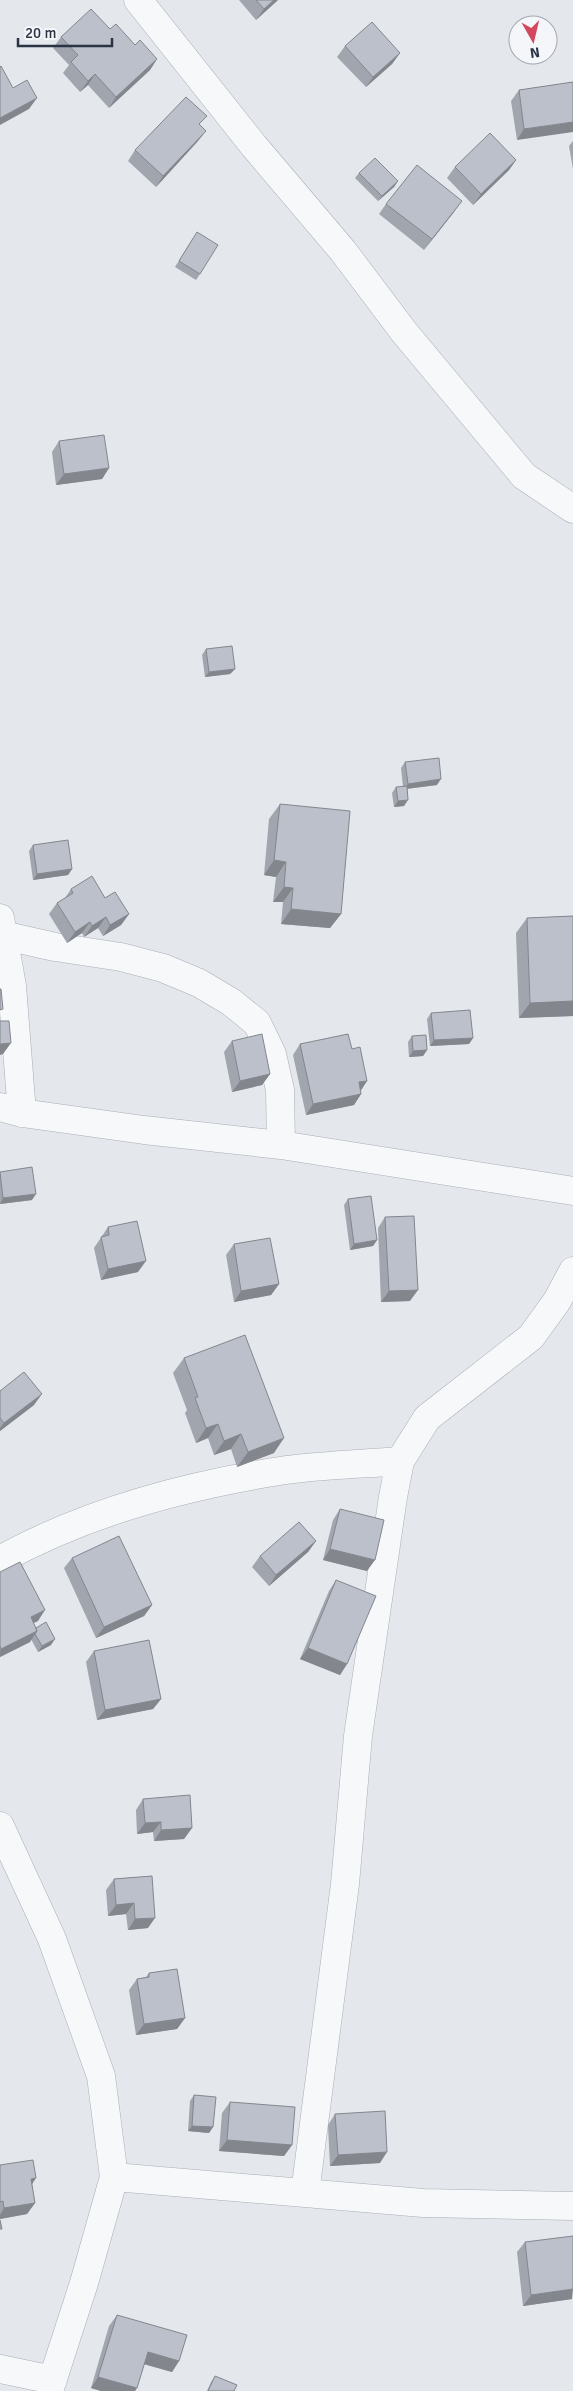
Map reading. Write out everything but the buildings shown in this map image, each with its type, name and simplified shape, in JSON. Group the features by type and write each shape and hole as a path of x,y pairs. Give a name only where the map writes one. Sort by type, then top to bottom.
{"street":[{"path":"138,0 254,146 343,251 404,332 524,476 573,509"},
{"path":"1,926 12,986 11,1110 281,1145 573,1191"},
{"path":"1,926 55,947 121,957 164,968 199,983 231,1002 257,1023 272,1054 280,1090 281,1145"},
{"path":"305,2193 345,1884 358,1736 400,1461 428,1418 461,1390 499,1364 531,1337 557,1302 573,1271"},
{"path":"0,1560 106,1512 187,1490 287,1470 400,1461"},
{"path":"0,1826 52,1939 101,2076 114,2177 84,2283 51,2385 0,2369"},
{"path":"114,2177 423,2203 573,2206"}]}
